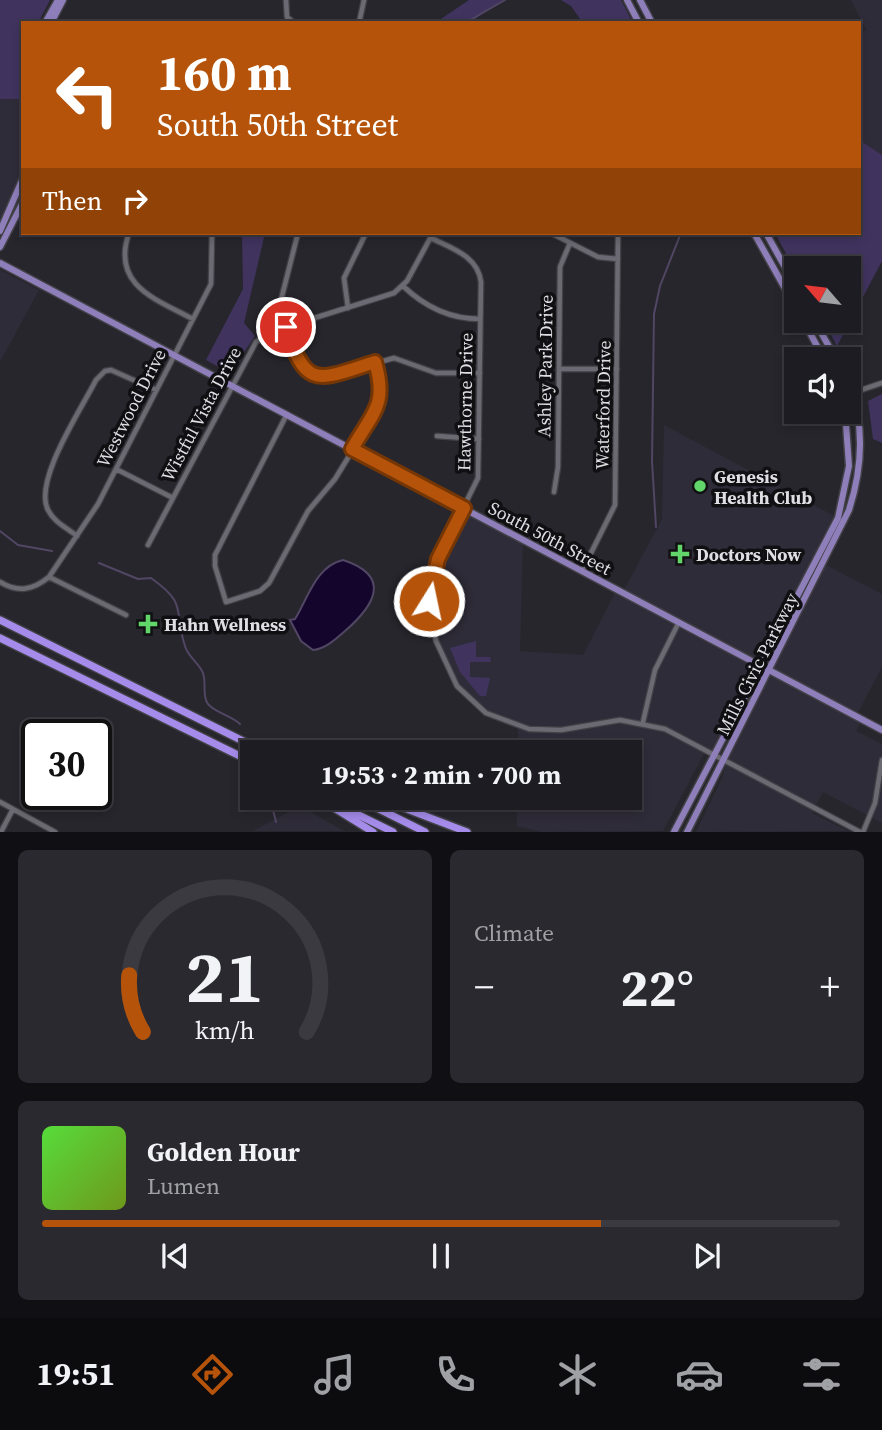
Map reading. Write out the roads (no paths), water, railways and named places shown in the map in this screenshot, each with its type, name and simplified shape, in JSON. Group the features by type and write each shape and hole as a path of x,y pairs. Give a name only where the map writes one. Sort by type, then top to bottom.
{"highway":[{"path":"0,620 240,740"},
{"path":"0,638 240,756"},
{"path":"338,810 373,831"},
{"path":"349,810 393,831"},
{"path":"382,810 425,831"},
{"path":"410,810 467,831"}],"main road":[{"path":"46,21 58,0"},
{"path":"52,21 63,0"},
{"path":"627,0 638,21"},
{"path":"640,0 651,21"},
{"path":"0,231 21,183"},
{"path":"0,247 21,206"},
{"path":"755,235 784,287"},
{"path":"767,235 784,265"},
{"name":"South 50th Street","path":"0,263 882,730"},
{"name":"Mills Civic Parkway","path":"674,831 842,505 850,454 847,424"},
{"name":"Mills Civic Parkway","path":"687,831 838,536 852,500 860,441 856,424"}],"street":[{"path":"286,0 284,9 292,21"},
{"path":"359,21 364,0"},
{"path":"129,235 124,258 132,280 149,295 193,319"},
{"name":"Westwood Drive","path":"0,582 18,589 41,583 49,577 77,536 116,470 211,284 212,235"},
{"path":"297,235 280,299 297,360 313,375 330,376 375,362 400,359 436,373 480,373"},
{"path":"348,308 344,278 365,235"},
{"path":"432,235 403,286 415,297 455,318 480,319"},
{"name":"Hawthorne Drive","path":"432,235 469,258 480,277 478,478 438,559 431,579 429,609 436,641 447,669 466,696 486,713 508,724 550,731 609,720 643,722 665,729 862,831"},
{"path":"555,235 598,257 618,259"},
{"name":"Waterford Drive","path":"582,571 615,505 618,235"},
{"name":"Ashley Park Drive","path":"554,492 558,467 560,267 570,243"},
{"name":"Wistful Vista Drive","path":"148,545 256,342 286,327 387,296 403,286"},
{"path":"287,414 215,555 216,570 226,602 260,590 269,583 308,511 335,480 380,403 382,389 375,362"},
{"path":"559,369 617,369"},
{"path":"77,536 53,518 47,509 44,485 96,380 108,370 118,371 156,390"},
{"path":"861,390 882,383"},
{"path":"437,436 479,439"},
{"path":"116,470 173,498"},
{"path":"49,577 126,615"},
{"path":"643,722 655,670 679,622"},
{"path":"862,831 874,805 882,760"},
{"path":"0,802 55,831"},
{"path":"1,831 13,809"}],"waterway":[{"path":"468,21 505,0"},
{"path":"656,527 652,461 654,314 660,286 680,235"},
{"path":"0,531 18,545 52,551"},
{"path":"99,563 138,579 151,578 171,595 178,609 186,650 203,673 208,704 240,724"},
{"path":"273,810 276,822"}],"place":[{"name":"Genesis Health Club","path":"700,486"},
{"name":"Doctors Now","path":"680,554"},
{"name":"Hahn Wellness","path":"148,624"}]}
